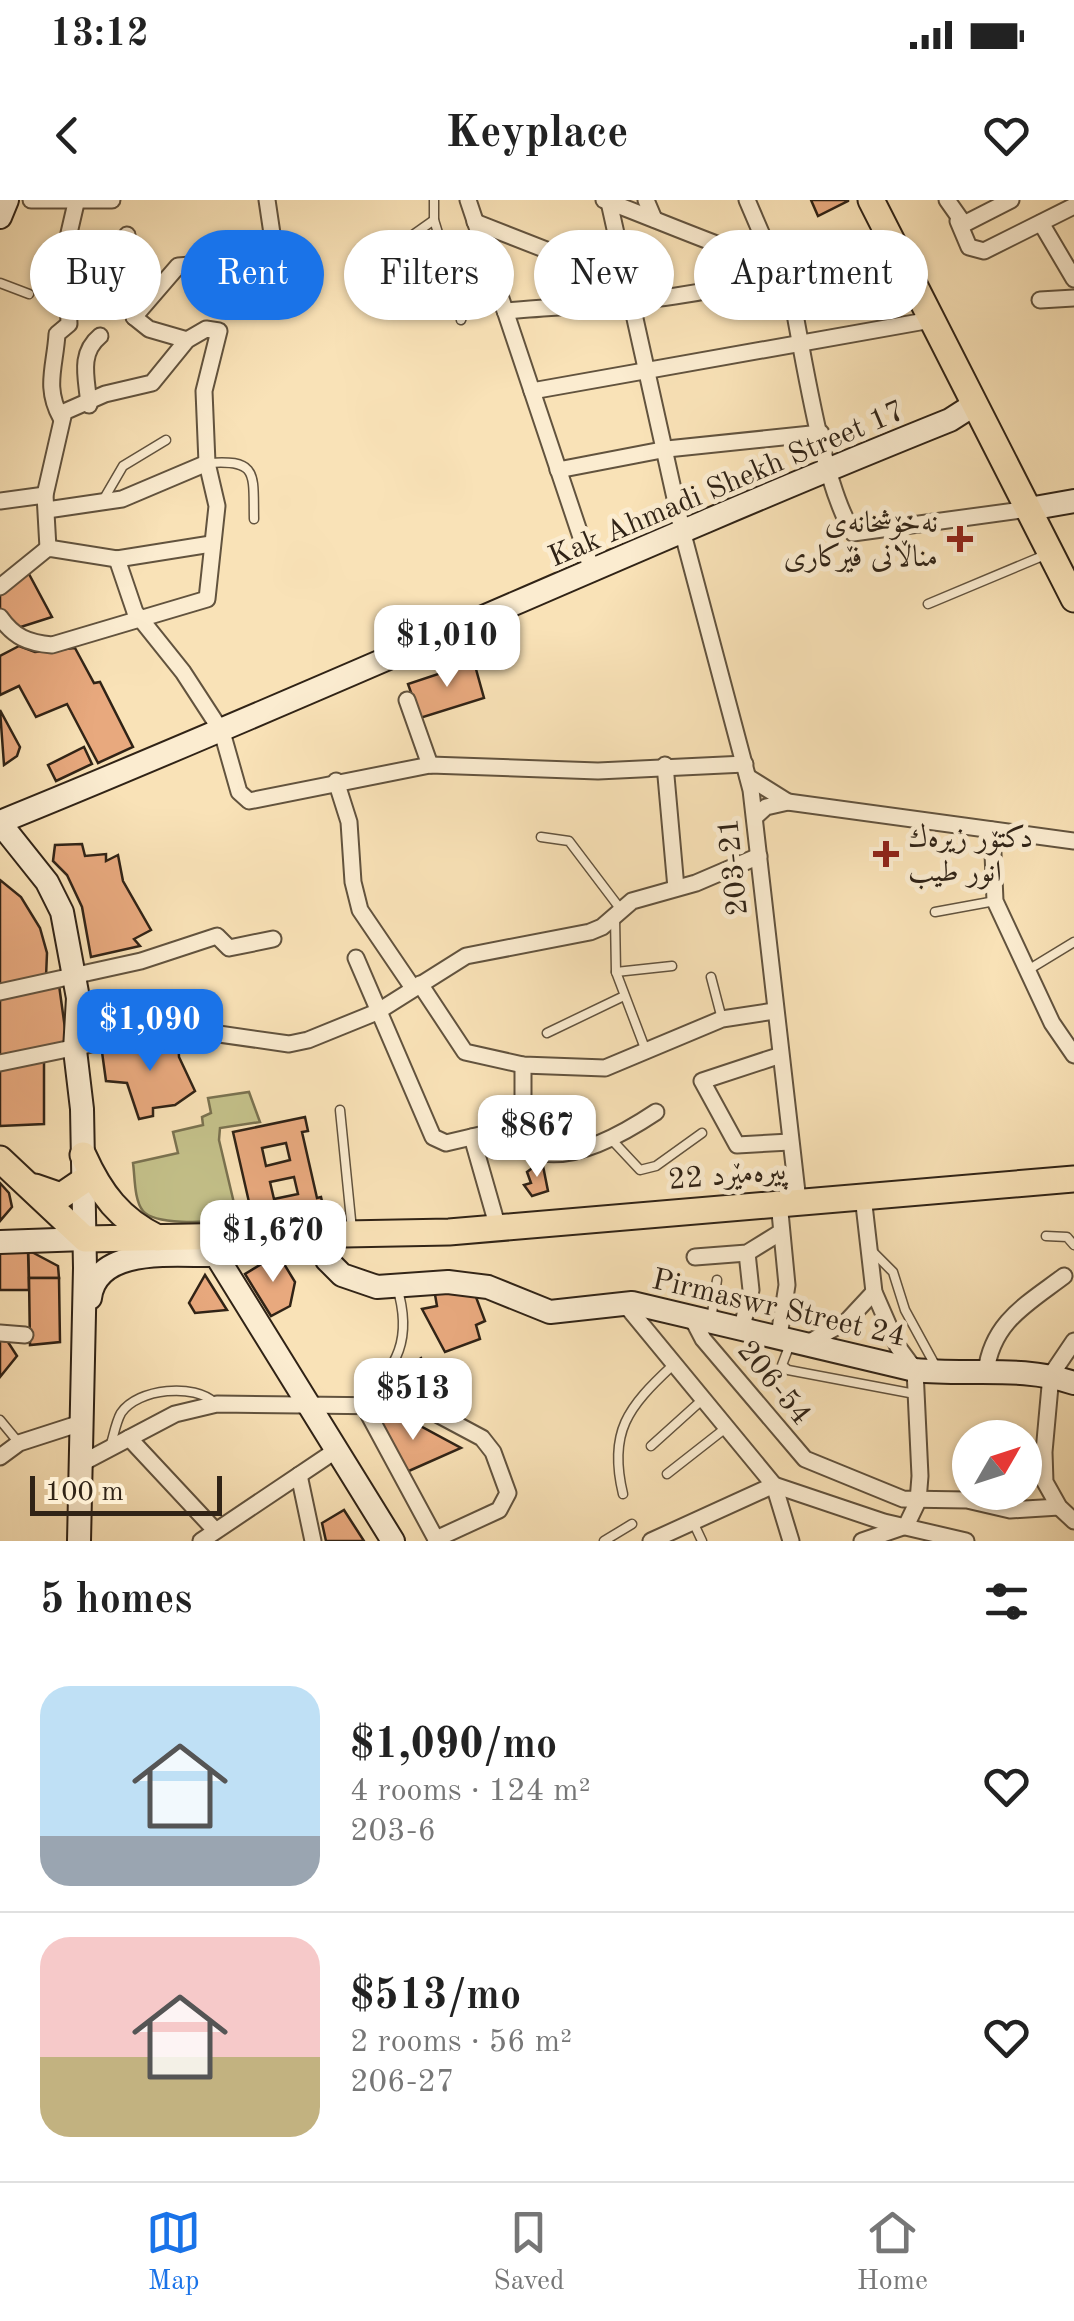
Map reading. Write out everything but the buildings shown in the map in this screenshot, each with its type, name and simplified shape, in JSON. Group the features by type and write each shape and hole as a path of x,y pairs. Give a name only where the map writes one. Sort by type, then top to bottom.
{"main road":[{"path":"0,217 7,200"},
{"path":"872,200 887,230"},
{"path":"928,313 1074,599"},
{"name":"Kak Ahmadi Shekh Street 17","path":"0,823 222,732 829,468 950,420 975,404"},
{"path":"1030,508 1074,501"},
{"path":"0,823 48,882 62,912 75,976 75,1050 86,1238 78,1541"},
{"path":"0,1159 86,1238"},
{"path":"30,1184 61,1196 83,1168"},
{"path":"83,1168 124,1218 162,1240"},
{"name":"22 پیرەمێرد","path":"86,1238 162,1240 210,1247 320,1236 498,1228 1074,1179"},
{"name":"Pirmaswr Street 24","path":"320,1236 327,1260 342,1275 377,1287 448,1282 488,1287 550,1312 624,1303 926,1371 1050,1375 1074,1383"},
{"path":"0,1242 86,1238"},
{"path":"85,1336 91,1288 103,1272 145,1256 210,1247 393,1541"}],"street":[{"path":"30,200 76,204 112,200"},
{"path":"267,200 271,230"},
{"path":"468,200 478,230"},
{"path":"646,200 654,218"},
{"path":"747,200 762,230"},
{"path":"947,200 975,252 1074,206"},
{"path":"958,221 971,221 1011,200"},
{"path":"606,201 694,233"},
{"name":"203-21","path":"606,201 614,230"},
{"path":"61,418 53,403 48,374 57,352 57,334 69,324 66,246 76,204"},
{"path":"475,222 534,245"},
{"path":"1040,223 1074,279"},
{"path":"161,284 173,269 181,268"},
{"path":"1040,300 1074,298"},
{"path":"138,320 149,328 187,340"},
{"path":"508,320 593,573"},
{"name":"203-21","path":"637,320 668,449 683,534 755,817 790,1142 788,1201 781,1232 793,1339"},
{"path":"796,320 829,468 843,517 853,533 1030,508"},
{"path":"532,391 802,343 886,320"},
{"path":"0,617 11,632 32,644 52,645 207,599 217,506 207,463 204,392 219,331 206,328 187,340 152,384 105,394 90,404 68,409 61,418 46,503 48,548"},
{"path":"90,404 85,358 88,347 100,336"},
{"path":"558,470 668,449 822,433"},
{"path":"0,501 122,499 207,463"},
{"path":"0,587 48,548 117,560 212,544"},
{"path":"117,560 135,612 144,619 222,732 239,792 249,801 430,765 598,772 665,765 746,770 788,802"},
{"path":"407,700 430,765"},
{"path":"665,765 676,888"},
{"path":"336,781 349,822 352,882 360,910 465,1052 523,1065 605,1068 722,1019 774,1010"},
{"path":"755,817 773,804 788,802 1074,842"},
{"path":"992,830 995,901 1052,1023 1074,1054"},
{"path":"0,1063 145,1034 192,1030 289,1044 324,1035 376,1012 466,956 581,935 618,914 632,901 759,856"},
{"path":"0,992 141,961 217,936 229,948 273,938"},
{"path":"356,958 424,1124 438,1142 524,1124"},
{"path":"778,1056 702,1081 737,1145 790,1142"},
{"path":"523,1065 524,1124 542,1152 557,1155 610,1138 656,1112"},
{"path":"472,1136 498,1228"},
{"path":"862,1541 906,1526 918,1501 915,1394 926,1371 898,1346 874,1292 866,1247 864,1196"},
{"path":"695,1256 747,1252 781,1232"},
{"path":"742,1328 751,1290 747,1252"},
{"path":"986,1372 989,1344 1002,1326 1064,1276"},
{"path":"793,1339 848,1321 874,1292"},
{"path":"624,1303 672,1366 774,1485 788,1538"},
{"name":"206-54","path":"702,1319 704,1339 805,1459 868,1489 918,1501 967,1500 1010,1510 1059,1507"},
{"path":"0,1333 25,1336"},
{"path":"1074,1341 1050,1375 1045,1414 1045,1482 1059,1507 1074,1521"},
{"path":"82,1463 175,1414 217,1404 308,1408 362,1404 438,1414 482,1438 493,1452 508,1493 505,1505 436,1540 362,1404"},
{"path":"0,1458 19,1443 84,1422"},
{"path":"129,1438 214,1529"},
{"path":"201,1541 335,1451"},
{"path":"299,1475 313,1541"},
{"path":"651,1541 774,1485 960,1540"}],"lane":[{"path":"434,200 437,230"},
{"path":"420,230 434,220"},
{"path":"0,283 29,294"},
{"path":"102,502 123,466 166,440"},
{"path":"207,463 237,460 246,465 253,474 254,519"},
{"path":"928,604 1049,553"},
{"path":"541,837 569,841 618,914 616,972 646,1052"},
{"path":"935,912 995,901"},
{"path":"1028,970 1074,942"},
{"path":"616,972 672,966"},
{"path":"711,976 722,1019"},
{"path":"546,1032 624,996"},
{"path":"340,1110 352,1234"},
{"path":"610,1138 640,1170 656,1166 702,1133"},
{"path":"1046,1236 1067,1237 1074,1245"},
{"path":"866,1247 882,1257 893,1272 926,1371"},
{"path":"702,1319 716,1280"},
{"path":"362,1404 386,1377 402,1348 406,1316 397,1287"},
{"path":"793,1339 782,1365 788,1370 915,1394"},
{"path":"624,1494 616,1451 628,1414 637,1397 672,1366"},
{"path":"110,1448 119,1416 140,1398 196,1391 217,1404"},
{"path":"651,1446 702,1400"},
{"path":"0,1420 19,1443"},
{"path":"667,1474 727,1427"},
{"path":"604,1541 632,1524"},
{"path":"694,1524 702,1541"}],"shaded area":[{"path":"249,1092 260,1122 220,1128 219,1140 238,1220 173,1221 143,1211 136,1195 133,1163 178,1153 173,1132 203,1125 202,1117 211,1113 208,1098"}],"place":[{"name":"نەخۆشخانەی مناڵانی فێركاری","path":"960,539"},
{"name":"دکتۆر زیرەك انور طیب","path":"886,854"}]}
